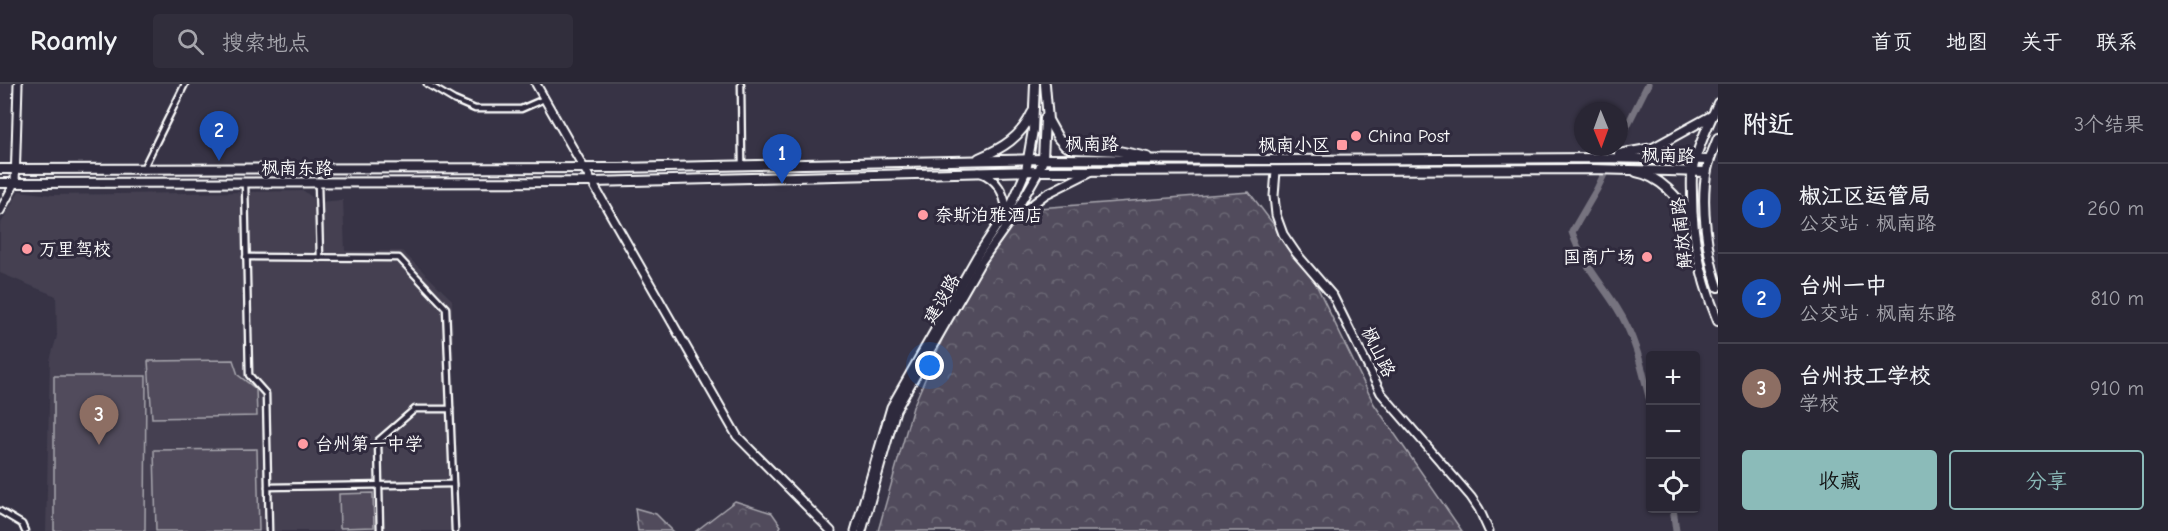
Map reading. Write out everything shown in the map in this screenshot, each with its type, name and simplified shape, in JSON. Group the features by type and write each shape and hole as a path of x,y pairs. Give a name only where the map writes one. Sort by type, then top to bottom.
{"main road":[{"path":"1026,171 1035,84"},
{"path":"1045,84 1048,120 1058,138 1069,149 1137,153 1154,159"},
{"name":"解放南路","path":"1718,103 1701,141 1692,171 1692,216 1701,273 1718,321"},
{"name":"建设路","path":"1039,171 1043,159 1046,104"},
{"path":"973,160 1010,142 1023,129 1034,109"},
{"name":"枫南路","path":"1598,158 1653,148 1713,115"},
{"name":"解放南路","path":"1718,138 1706,172 1707,238 1710,261 1718,287"},
{"name":"枫南路","path":"0,169 586,168 1029,159 1626,158 1709,160"},
{"name":"枫南路","path":"1592,169 1706,172"},
{"name":"枫南路","path":"593,182 1026,171 1605,169 1640,172 1652,178 1674,195 1692,216"},
{"name":"枫南东路","path":"0,183 593,182"}],"street":[{"path":"0,211 15,183 17,169 18,84"},
{"path":"142,169 185,84"},
{"path":"427,84 475,109 521,109 544,99"},
{"path":"536,84 737,436 831,531"},
{"path":"741,84 742,165"},
{"name":"建设路","path":"855,531 891,407 977,256 1007,211 1026,171"},
{"name":"建设路","path":"862,531 896,410 981,261 1009,223 1039,171"},
{"path":"1009,223 1046,194 1091,171"},
{"name":"枫山路","path":"1276,171 1274,196 1276,215 1284,234 1296,254 1333,296 1381,393 1471,497 1489,531"},
{"path":"979,172 990,177 1000,186 1007,211"},
{"path":"245,183 249,375 266,394 269,531"},
{"path":"318,183 320,258"},
{"path":"246,257 399,258 446,308 455,531"},
{"path":"380,531 378,441 415,409 450,408"},
{"path":"268,488 453,484"},
{"path":"0,511 22,524 25,531"}],"shaded area":[{"name":"台州第一中学","path":"19,191 52,195 304,191 318,202 343,200 345,251 402,251 452,300 459,531 46,531 50,360 57,336 56,296 0,273 0,225"}],"green space":[{"path":"1249,192 1311,274 1374,404 1462,531 878,531 913,407 967,282 1025,209"},
{"path":"233,360 238,375 256,389 257,416 152,418 148,361"},
{"path":"54,376 146,376 145,531 54,531"},
{"path":"257,449 259,531 156,531 154,450"},
{"path":"373,493 374,527 340,528 339,494"},
{"path":"735,501 772,513 781,526 778,531 696,531"},
{"path":"635,508 656,514 673,531 638,531"}],"waterway":[{"path":"1628,124 1648,84"},
{"path":"1613,156 1572,232 1586,263 1629,330 1646,386"},
{"path":"1674,513 1676,531"}],"place":[{"name":"China Post","path":"1356,136"},
{"name":"枫南小区","path":"1342,145"},
{"name":"台州一中","path":"219,161"},
{"name":"椒江区运管局","path":"782,184"},
{"name":"奈斯泊雅酒店","path":"923,215"},
{"name":"万里驾校","path":"27,249"},
{"name":"国商广场","path":"1647,257"},
{"name":"台州第一中学","path":"303,444"},
{"name":"台州技工学校","path":"99,445"}]}
